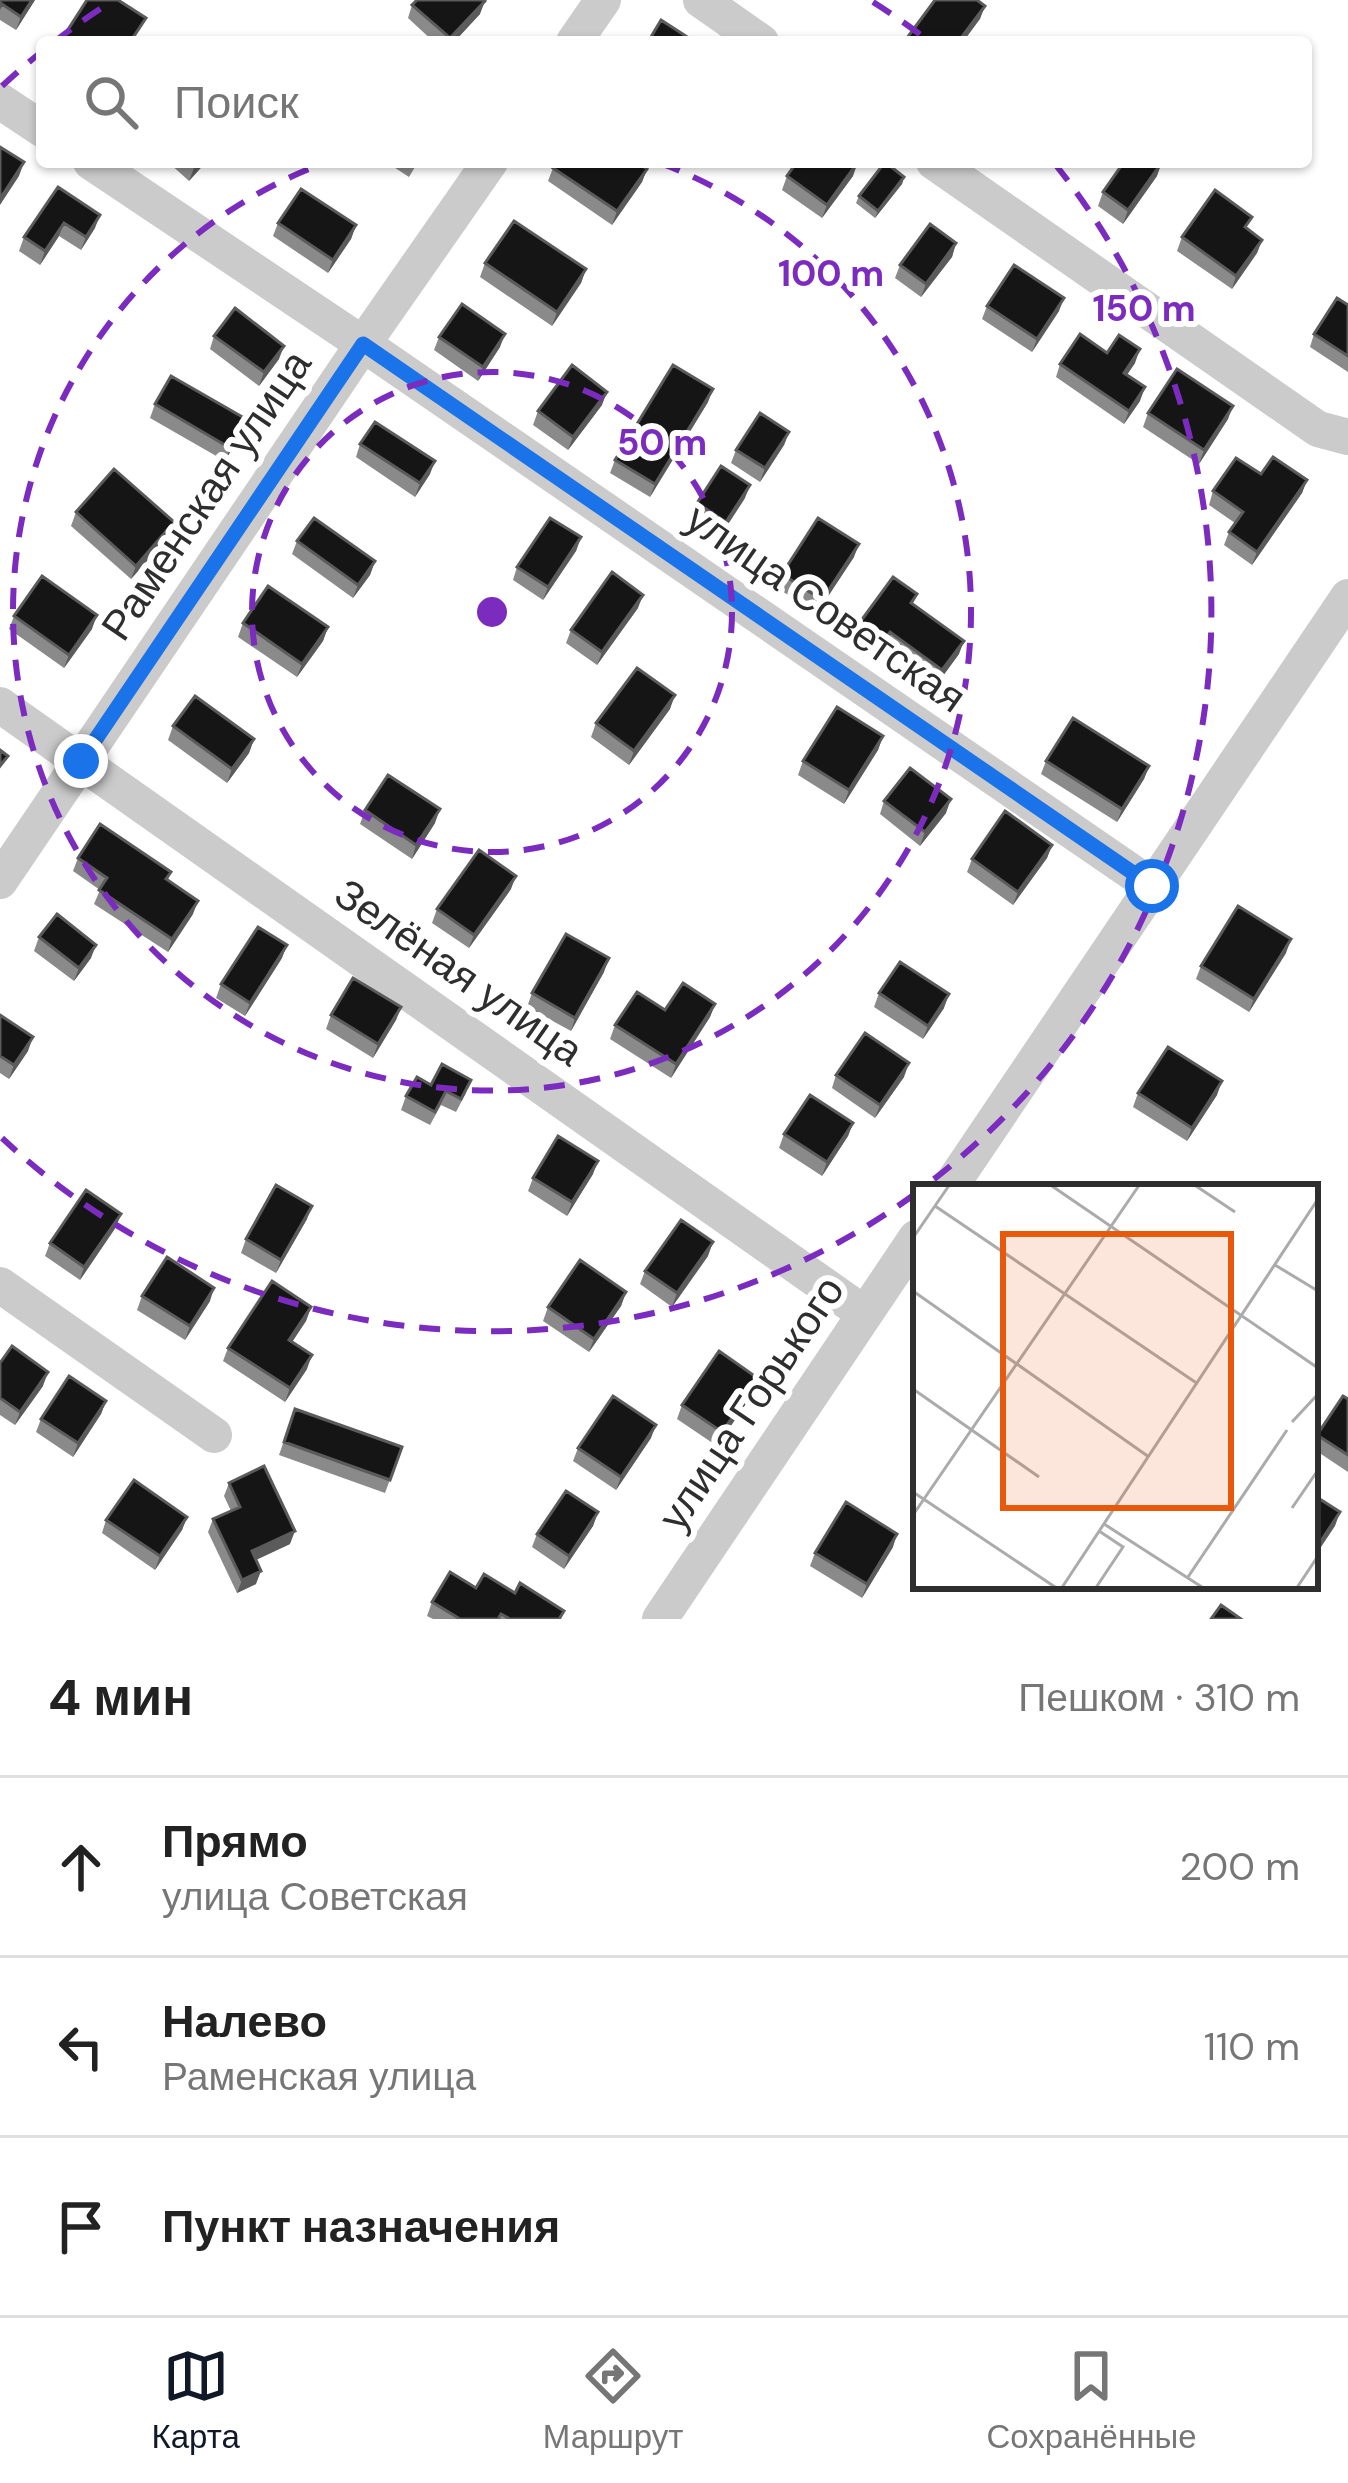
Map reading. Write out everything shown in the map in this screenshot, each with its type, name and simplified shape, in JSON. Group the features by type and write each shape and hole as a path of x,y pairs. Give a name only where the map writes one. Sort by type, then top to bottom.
{"street":[{"path":"578,36 603,0"},
{"path":"701,0 752,36"},
{"path":"0,101 36,125"},
{"name":"улица Советская","path":"100,168 1152,886"},
{"name":"Раменская улица","path":"0,881 486,168"},
{"path":"943,168 1318,429 1348,437"},
{"path":"952,1184 1348,597"},
{"name":"Зелёная улица","path":"0,705 865,1314"},
{"name":"улица Горького","path":"660,1619 913,1242"},
{"path":"0,1285 214,1435"}],"building":[{"path":"0,0 32,0 21,17 0,7"},
{"path":"87,0 118,0 146,18 134,36 64,36"},
{"path":"417,0 485,1 452,36 412,5"},
{"path":"935,0 977,0 985,6 962,36 908,36"},
{"path":"661,20 686,36 652,36"},
{"path":"0,147 24,162 0,199"},
{"path":"553,168 646,168 617,211"},
{"path":"793,168 854,168 827,205 787,176"},
{"path":"880,168 893,168 904,177 878,211 859,196"},
{"path":"1120,168 1158,168 1128,210 1103,192"},
{"path":"58,187 100,215 86,237 64,223 45,251 24,237"},
{"path":"301,189 356,225 333,260 278,223"},
{"path":"1215,190 1252,217 1245,227 1262,240 1236,276 1182,237"},
{"path":"514,221 586,269 557,312 485,263"},
{"path":"930,224 956,243 926,284 900,265"},
{"path":"1014,265 1064,298 1037,339 987,306"},
{"path":"1337,298 1348,305 1348,356 1314,334"},
{"path":"462,304 505,334 483,367 439,337"},
{"path":"235,308 284,346 264,372 214,336"},
{"path":"1080,334 1107,353 1119,335 1140,349 1124,373 1145,387 1129,411 1060,364"},
{"path":"572,365 607,392 573,437 538,411"},
{"path":"673,365 713,389 655,484 615,460"},
{"path":"1177,369 1233,406 1204,450 1148,413"},
{"path":"171,376 246,419 230,448 155,404"},
{"path":"760,413 789,432 765,468 736,450"},
{"path":"375,422 435,461 420,483 360,444"},
{"path":"1273,457 1307,480 1257,552 1229,532 1243,512 1213,491 1236,458 1261,474"},
{"path":"721,466 750,485 726,522 697,503"},
{"path":"114,469 174,522 136,566 76,512"},
{"path":"314,518 375,561 358,585 297,541"},
{"path":"550,518 581,537 548,587 517,567"},
{"path":"818,518 859,544 822,600 782,574"},
{"path":"612,572 643,595 602,652 571,630"},
{"path":"42,576 97,615 69,655 14,616"},
{"path":"893,577 917,594 911,603 964,641 942,670 890,632 879,647 855,629"},
{"path":"268,586 328,627 302,664 243,623"},
{"path":"637,668 675,695 634,751 596,723"},
{"path":"195,696 254,739 232,769 173,726"},
{"path":"837,707 883,736 849,790 803,761"},
{"path":"1073,718 1149,766 1122,809 1046,761"},
{"path":"910,768 951,799 925,832 884,801"},
{"path":"388,775 440,809 416,845 365,810"},
{"path":"1005,811 1052,845 1018,892 972,859"},
{"path":"100,824 171,872 166,879 198,901 172,939 99,890 107,878 78,858"},
{"path":"479,850 516,876 474,935 437,909"},
{"path":"1238,906 1291,939 1254,999 1201,966"},
{"path":"57,914 96,945 79,968 39,937"},
{"path":"258,927 287,945 250,1003 221,984"},
{"path":"566,934 609,958 575,1018 532,993"},
{"path":"900,962 949,994 928,1026 879,993"},
{"path":"353,978 401,1007 378,1044 331,1015"},
{"path":"683,983 715,1004 676,1064 615,1025 637,992 665,1010"},
{"path":"0,1015 33,1037 14,1065 0,1056"},
{"path":"865,1033 909,1063 880,1105 836,1075"},
{"path":"1168,1047 1222,1081 1192,1128 1138,1093"},
{"path":"442,1064 471,1080 461,1099 446,1091 435,1112 406,1096 417,1077 431,1085"},
{"path":"810,1095 853,1123 827,1162 784,1134"},
{"path":"558,1136 598,1161 572,1202 533,1178"},
{"path":"276,1185 312,1206 281,1260 246,1239"},
{"path":"86,1190 121,1214 84,1267 50,1243"},
{"path":"681,1220 713,1242 677,1293 645,1271"},
{"path":"167,1257 214,1288 190,1326 142,1296"},
{"path":"580,1260 626,1292 594,1339 548,1307"},
{"path":"272,1281 311,1307 289,1340 312,1355 290,1388 228,1348"},
{"path":"12,1346 48,1372 20,1412 0,1398 0,1363"},
{"path":"719,1351 759,1379 722,1432 682,1405"},
{"path":"69,1376 106,1401 78,1443 41,1419"},
{"path":"613,1396 656,1425 621,1477 578,1448"},
{"path":"1343,1396 1348,1399 1348,1455 1318,1434"},
{"path":"295,1409 402,1447 390,1480 284,1442"},
{"path":"264,1466 295,1531 252,1551 261,1571 242,1580 213,1519 240,1507 229,1483"},
{"path":"134,1480 187,1517 160,1556 106,1520"},
{"path":"566,1491 598,1512 569,1556 537,1534"},
{"path":"1318,1498 1340,1512 1318,1545"},
{"path":"846,1502 897,1534 867,1584 815,1553"},
{"path":"450,1572 476,1588 484,1574 515,1593 520,1583 564,1611 559,1619 510,1619 501,1614 498,1619 460,1619 432,1602"},
{"path":"1221,1605 1241,1619 1211,1619"}],"route":[{"path":"81,761 363,344 1152,886"}]}
